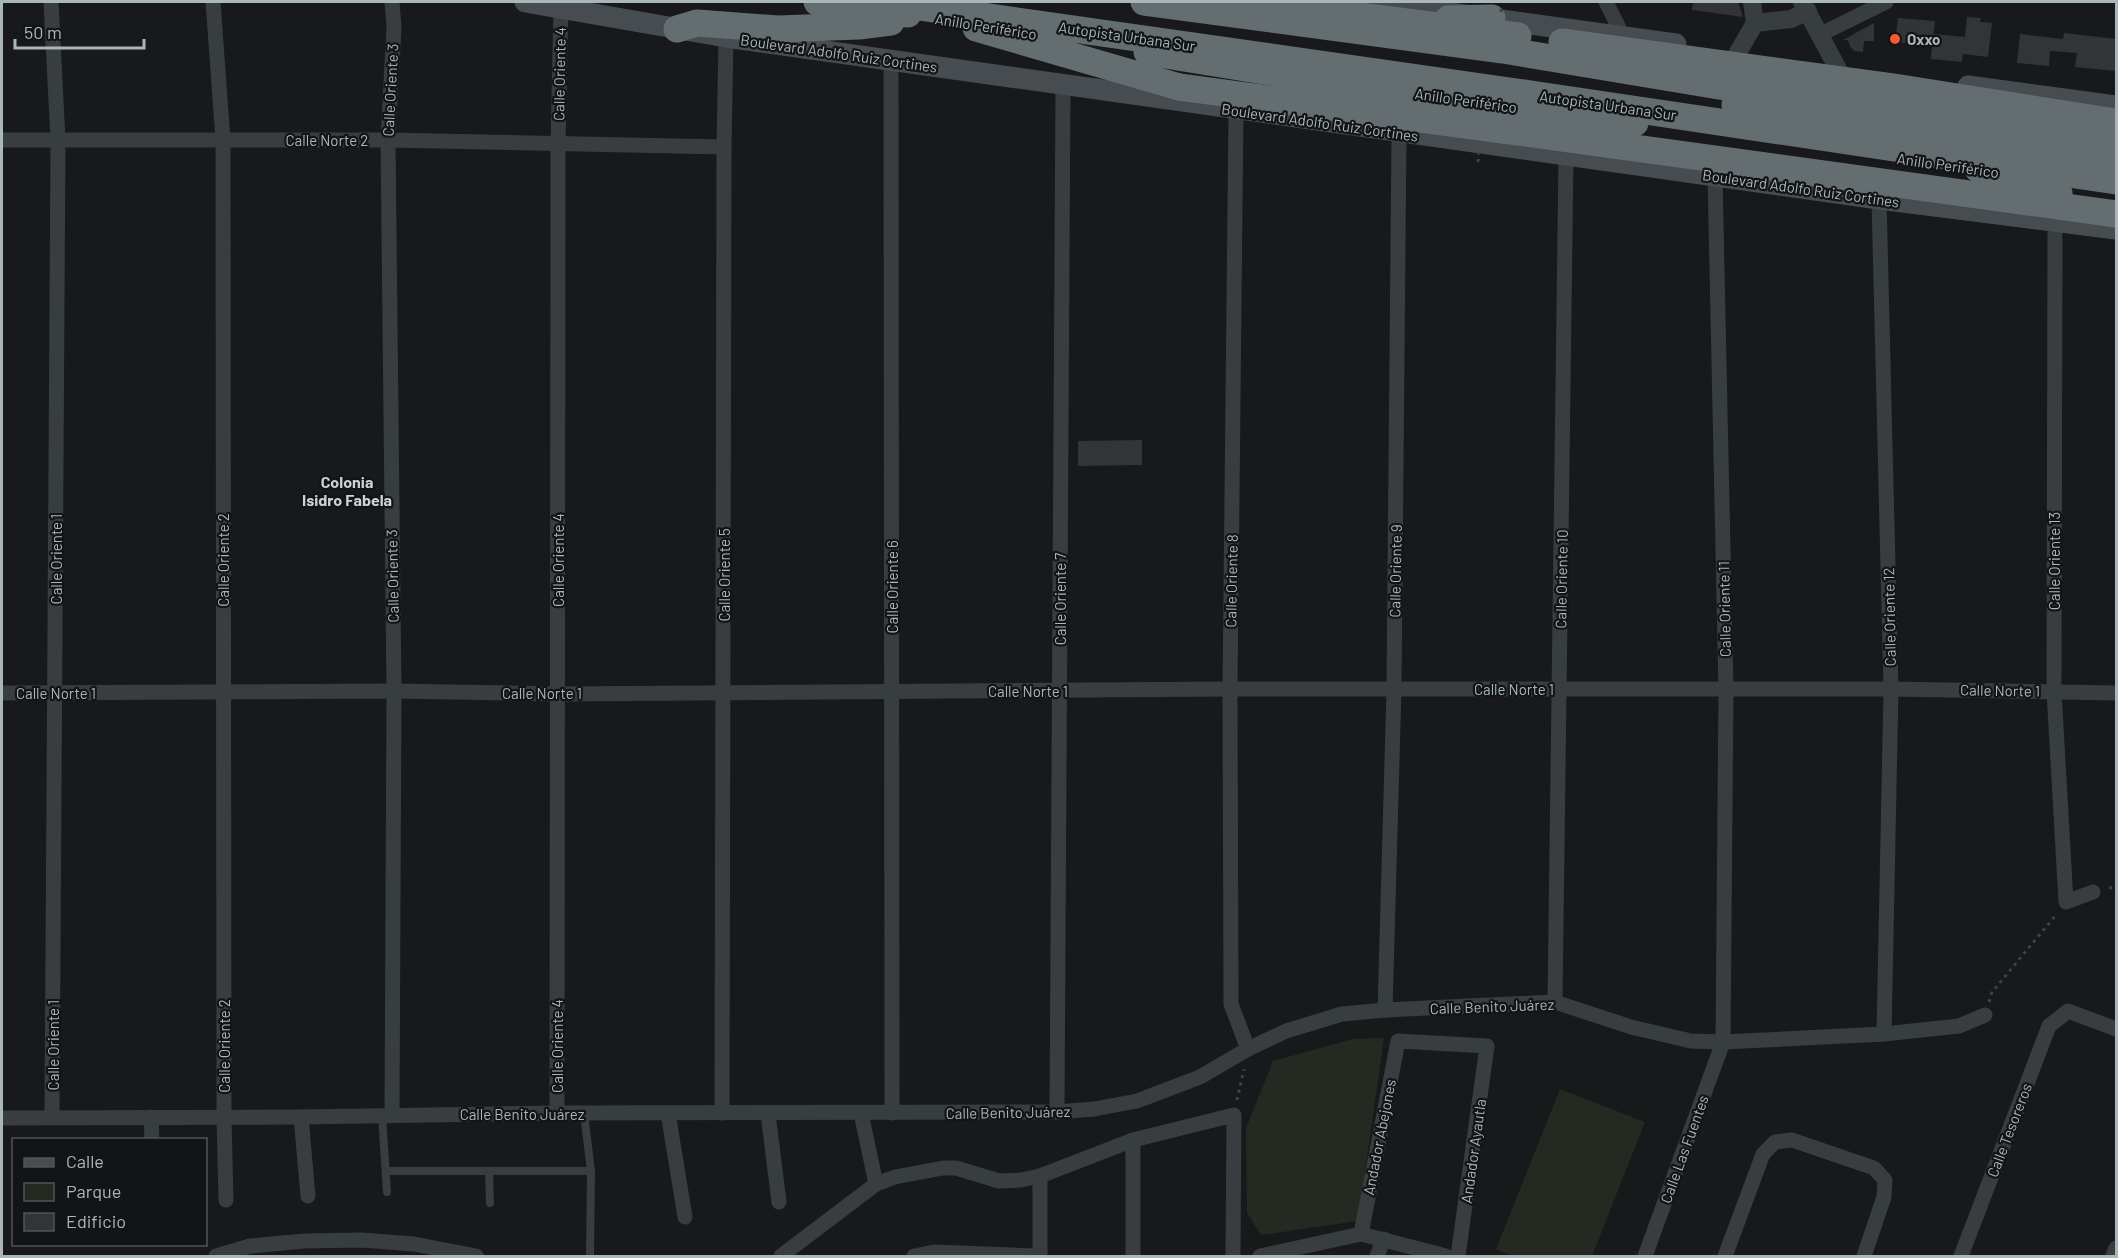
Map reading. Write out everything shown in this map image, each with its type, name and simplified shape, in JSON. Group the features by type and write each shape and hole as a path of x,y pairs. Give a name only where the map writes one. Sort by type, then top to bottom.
{"highway":[{"name":"Anillo Periférico","path":"817,2 927,17 1331,82 1971,167 2116,190"},
{"path":"883,2 1179,87 2116,214"},
{"name":"Autopista Urbana Sur","path":"883,2 1538,94 2116,181"},
{"name":"Autopista Urbana Sur","path":"977,2 1322,47 2116,160"},
{"path":"1144,2 1503,50 1779,96 2116,144"},
{"path":"1248,2 1882,85 2116,122"},
{"path":"677,29 697,23 778,29 859,26 927,17"},
{"path":"1293,22 1492,18"},
{"path":"1971,167 2116,210"}],"main road":[{"name":"Boulevard Adolfo Ruiz Cortines","path":"525,2 726,38 1566,156 2116,229"},
{"path":"1370,2 1415,5 1838,69 2116,106"}],"street":[{"name":"Calle Oriente 1","path":"51,2 58,140 52,1117"},
{"name":"Calle Oriente 2","path":"213,2 223,140 226,1200"},
{"name":"Calle Oriente 3","path":"387,1115 394,691 388,140 394,27 392,2"},
{"path":"1606,2 1623,36"},
{"path":"1737,54 1755,23 1752,2"},
{"path":"1821,34 1886,2"},
{"path":"1755,23 1791,19 1805,6 1838,69"},
{"name":"Calle Oriente 4","path":"557,1113 558,145 561,7"},
{"name":"Calle Oriente 5","path":"722,1113 726,38"},
{"name":"Calle Oriente 6","path":"891,61 892,1113"},
{"name":"Calle Oriente 7","path":"1058,1112 1063,85"},
{"name":"Calle Oriente 8","path":"1236,110 1230,689 1231,1004 1248,1049"},
{"name":"Calle Oriente 9","path":"1385,1010 1394,689 1399,133"},
{"name":"Calle Norte 2","path":"2,140 388,140 724,147"},
{"name":"Calle Oriente 10","path":"1555,1002 1566,156"},
{"name":"Calle Oriente 11","path":"1715,176 1726,690 1723,1042"},
{"name":"Calle Oriente 12","path":"1880,199 1891,689 1884,1034"},
{"name":"Calle Oriente 13","path":"2055,220 2054,691 2066,902"},
{"name":"Calle Norte 1","path":"2,693 394,691 558,694 1230,689 1891,689 2116,693"},
{"path":"2066,902 2092,892"},
{"name":"Calle Benito Juárez","path":"2,1118 224,1118 557,1113 1058,1112 1094,1109 1137,1101 1200,1077 1248,1049 1286,1031 1342,1014 1555,1002 1631,1027 1691,1041 1723,1042 1884,1034 1959,1026 1985,1015"},
{"name":"Calle Tesoreros","path":"1960,1257 2049,1026 2068,1011 2116,1029"},
{"name":"Andador Abejones","path":"1360,1234 1398,1041 1487,1047"},
{"name":"Calle Las Fuentes","path":"1645,1257 1723,1042"},
{"name":"Andador Ayautla","path":"1458,1257 1487,1047"},
{"path":"668,1113 685,1217"},
{"path":"861,1113 876,1184"},
{"path":"768,1114 779,1202"},
{"path":"781,1257 848,1203 876,1184 895,1177 943,1168 956,1168 999,1181 1021,1180 1040,1176 1133,1140 1234,1115 1233,1257"},
{"path":"151,1117 152,1138"},
{"path":"301,1117 308,1196"},
{"path":"1133,1140 1133,1257"},
{"path":"1725,1257 1763,1154 1775,1142 1792,1140 1874,1168 1885,1180 1884,1197 1864,1257"},
{"path":"914,1257 934,1252 1039,1257 1040,1176"},
{"path":"1260,1257 1360,1234 1446,1257"},
{"path":"1377,1257 1384,1239"},
{"path":"216,1257 250,1246 305,1241 361,1240 414,1250 476,1257"},
{"path":"2113,1257 2116,1248"}],"lane":[{"path":"584,1113 591,1171 590,1257"},
{"path":"387,1115 387,1192"},
{"path":"386,1171 591,1171"},
{"path":"489,1172 490,1203"}],"path":[{"path":"1985,1015 1992,992 2066,902"},
{"path":"1234,1115 1248,1049"}],"green space":[{"path":"1384,1038 1358,1221 1261,1235 1247,1213 1246,1128 1273,1061 1353,1039"},
{"path":"1560,1089 1645,1122 1592,1256 1513,1256 1496,1249"}],"building":[{"path":"1693,2 1738,2 1743,17 1692,10"},
{"path":"1967,17 1981,18 1980,22 1992,23 1988,57 1963,54 1962,62 1931,59 1933,34 1965,37"},
{"path":"1898,18 1935,21 1932,45 1895,42"},
{"path":"1874,23 1874,41 1864,41 1863,52 1854,51 1848,40 1843,40"},
{"path":"2064,33 2116,39 2116,71 2075,67 2077,53 2050,51 2049,66 2017,63 2020,34 2063,39"},
{"path":"1142,440 1142,465 1078,466 1078,441"}],"place":[{"name":"Oxxo","path":"1895,39"}],"district":[{"name":"Colonia Isidro Fabela","path":"347,490"}]}
